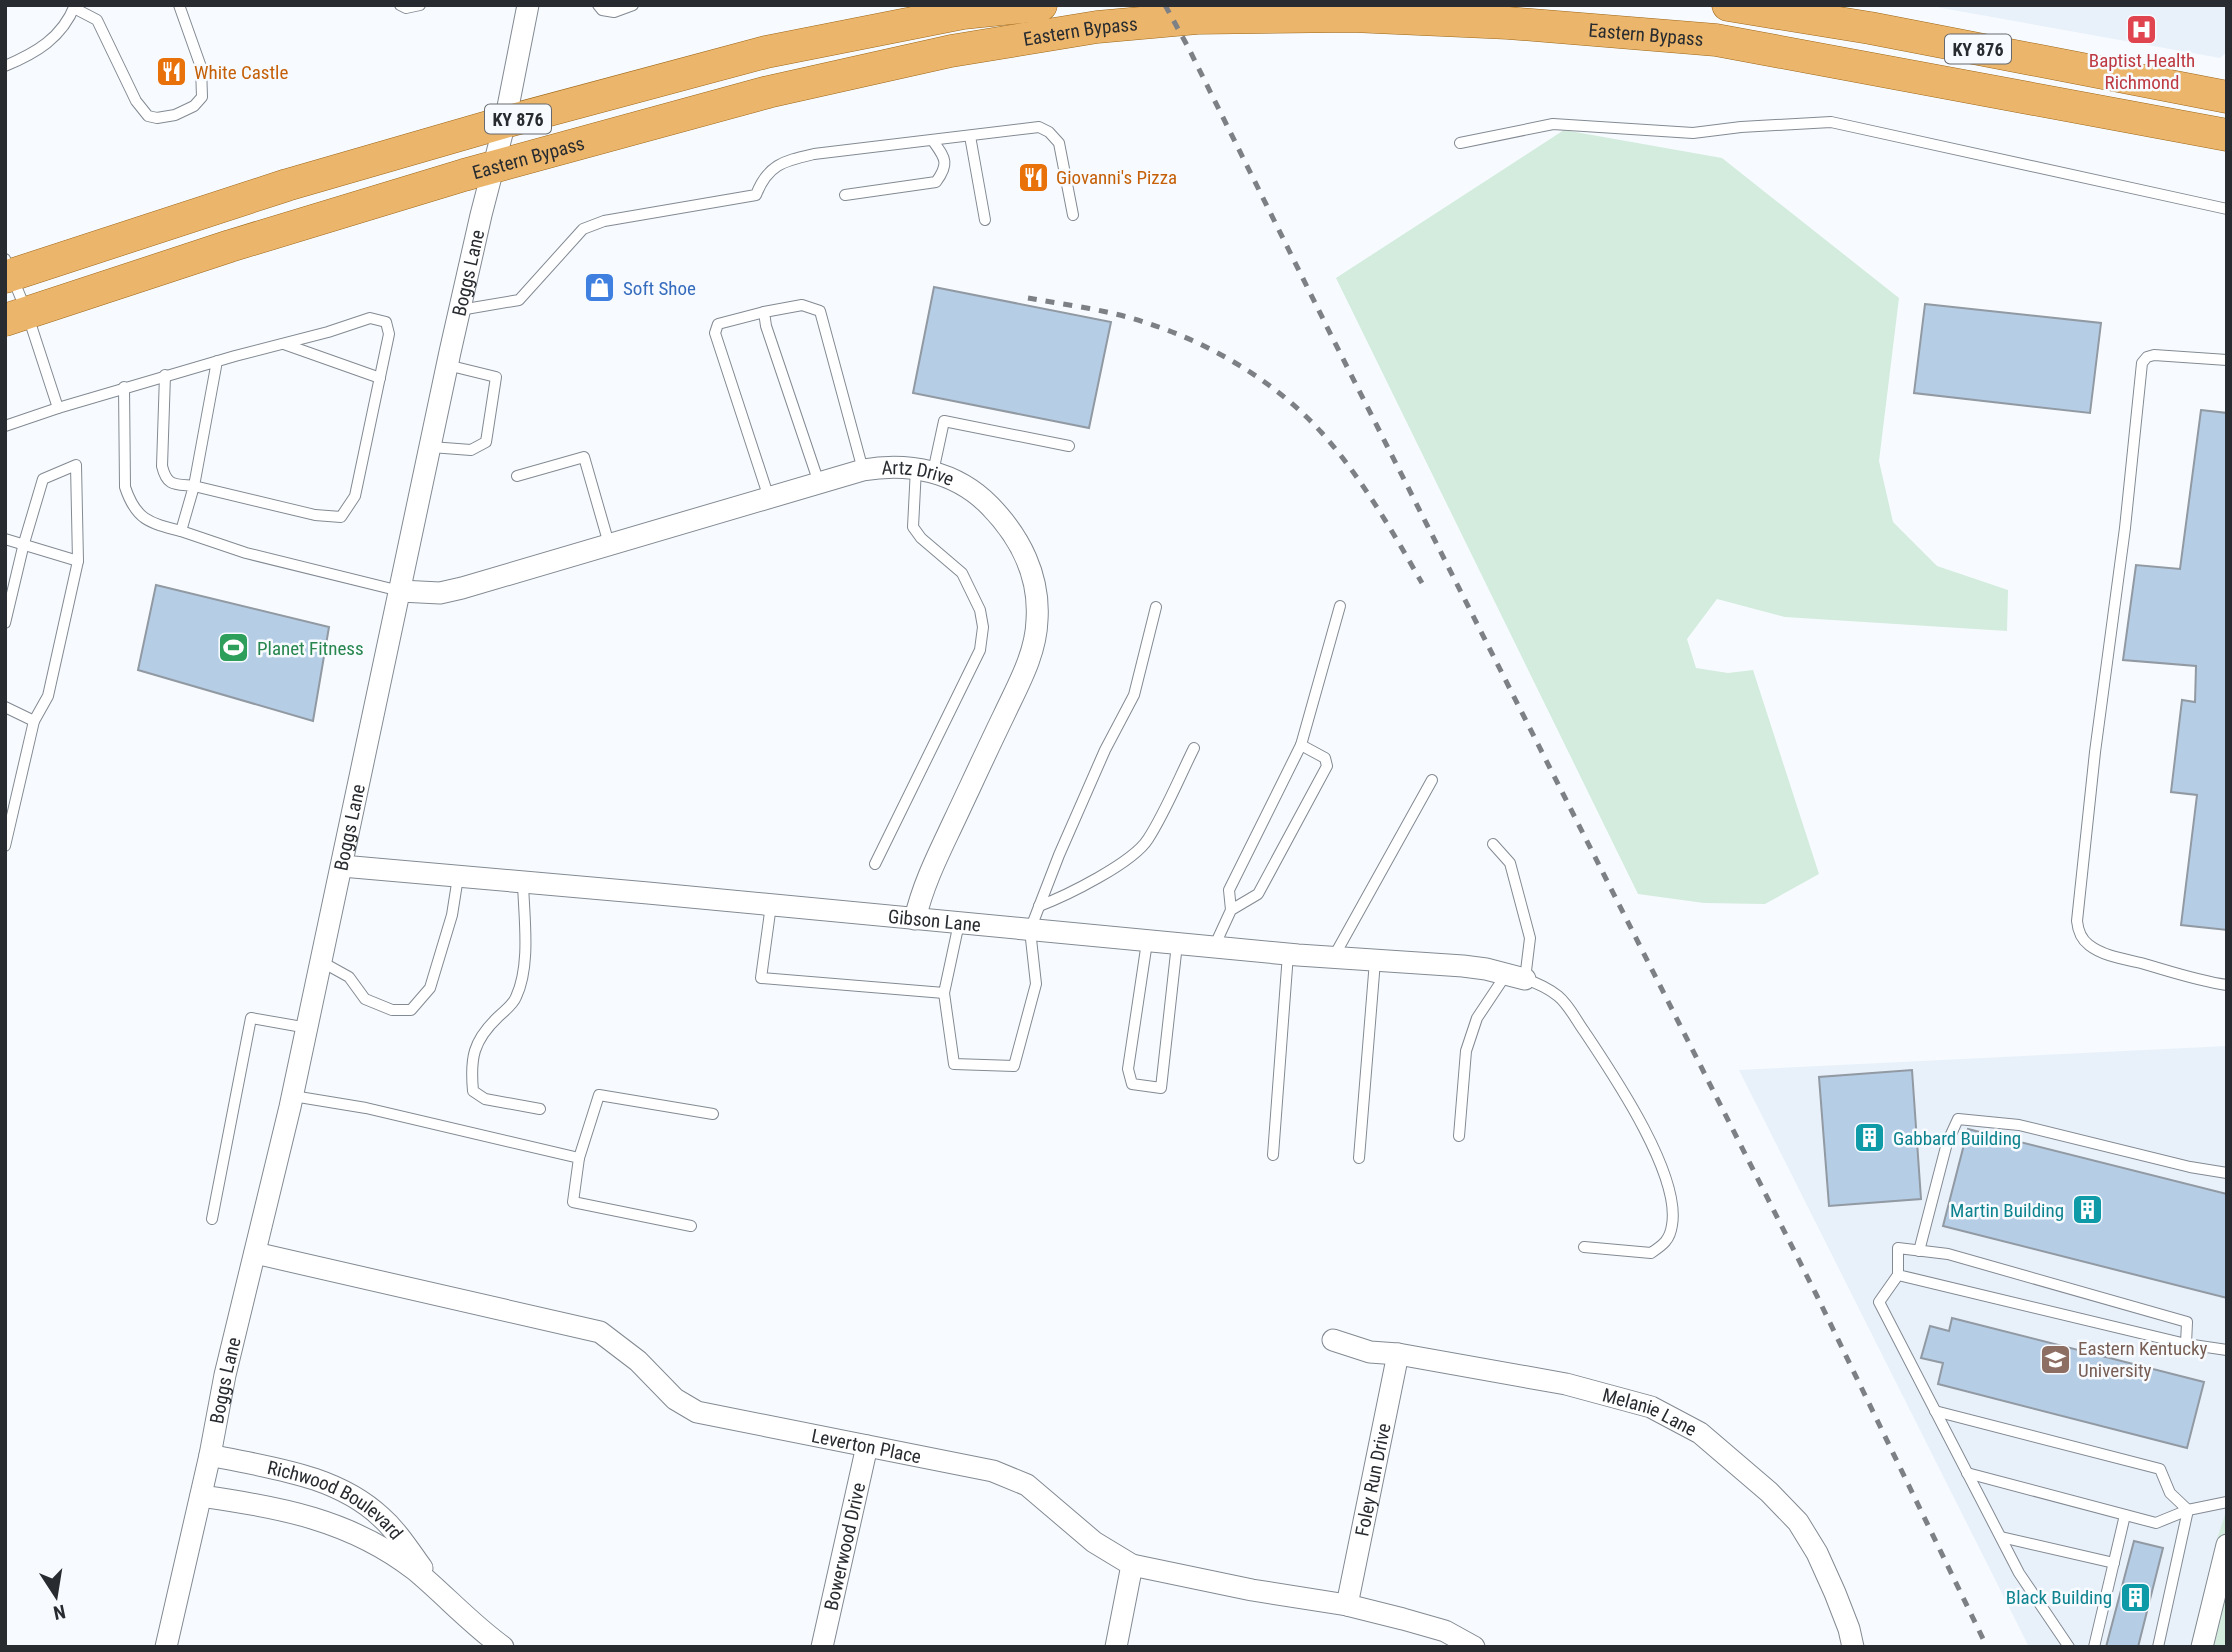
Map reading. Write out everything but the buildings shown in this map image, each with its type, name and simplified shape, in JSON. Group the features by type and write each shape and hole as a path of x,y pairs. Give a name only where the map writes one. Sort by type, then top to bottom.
{"main road":[{"name":"Eastern Bypass","path":"7,270 286,185 766,51 963,13 1041,5"},
{"name":"KY 876","path":"1728,5 1870,28 2227,97"},
{"name":"Eastern Bypass","path":"16,316 230,246 493,167 768,92 951,51 1097,27 1197,18 1378,17 1508,23 1716,40 2227,135"}],"street":[{"name":"Boggs Lane","path":"166,1647 210,1455 225,1375 308,1028 447,365 505,122 528,5"},
{"name":"Artz Drive","path":"400,591 440,593 462,588 884,466 925,470 967,487 986,501 1015,536 1026,556 1037,600 1037,622 1034,642 1024,671 922,890 915,919"},
{"name":"Gibson Lane","path":"342,866 1147,942 1463,966 1516,976"},
{"name":"Leverton Place","path":"255,1253 600,1332 638,1361 675,1399 697,1412 993,1471 1027,1485 1094,1542 1132,1565 1252,1590 1347,1605 1445,1632 1474,1647"},
{"name":"Melanie Lane","path":"1333,1340 1370,1352 1398,1354 1566,1384 1651,1407 1700,1433 1769,1492 1798,1522 1817,1553 1835,1593 1853,1647"},
{"name":"Foley Run Drive","path":"1347,1605 1398,1354"},
{"name":"Bowerwood Drive","path":"822,1647 867,1446"},
{"name":"Richwood Boulevard","path":"210,1455 298,1474 350,1493 383,1518 426,1574 431,1585"},
{"name":"Richwood Boulevard","path":"201,1496 289,1511 321,1519 351,1531 391,1553 503,1647"},
{"path":"2202,1647 2227,1545"},
{"path":"1116,1647 1132,1565"}],"lane":[{"path":"5,66 47,44 61,30 74,6 97,20 136,101 148,116 158,118 184,112 202,97 201,67 179,5"},
{"path":"400,5 406,8 420,5"},
{"path":"598,5 602,10 614,12 633,5"},
{"path":"1460,142 1553,124 1693,133 1741,127 1831,122 2227,209"},
{"path":"460,310 519,300 583,229 604,221 756,195 768,171 787,160 814,154 1039,127 1049,132 1059,143 1073,215"},
{"path":"970,136 985,220"},
{"path":"845,195 936,181 944,171 944,161 933,141"},
{"path":"7,270 16,316 58,408"},
{"path":"769,498 715,333 718,324 802,305 820,311 863,470"},
{"path":"764,312 766,326 819,483"},
{"path":"5,426 124,387 328,332 370,318 386,322 389,334 355,496 341,517 315,515 194,486 172,484 165,478 162,466 165,376"},
{"path":"283,344 380,378"},
{"path":"2227,360 2154,355 2147,357 2142,363 2125,528 2095,752 2077,921 2083,940 2107,954 2227,985"},
{"path":"181,531 194,486 217,361"},
{"path":"431,447 471,450 486,442 496,377 447,365"},
{"path":"124,387 125,487 130,503 139,516 246,553 400,591"},
{"path":"875,864 980,650 984,627 980,610 962,573 921,538 913,527 925,470 944,421 1069,446"},
{"path":"517,476 584,457 609,544"},
{"path":"5,623 24,543 43,480 76,466 78,561 48,696 34,721 5,846"},
{"path":"5,539 78,561"},
{"path":"1214,947 1231,910 1229,890 1301,745 1340,606"},
{"path":"959,923 944,993 954,1064 1014,1066 1037,984 1030,930 1105,750 1134,695 1156,607"},
{"path":"5,707 34,721"},
{"path":"1231,910 1258,894 1327,765 1325,758 1301,745"},
{"path":"1039,906 1063,897 1116,867 1147,842 1194,748"},
{"path":"1333,958 1432,780"},
{"path":"1458,1136 1466,1051 1477,1018 1516,976 1530,938 1510,863 1493,844"},
{"path":"322,962 349,977 365,999 393,1010 411,1010 430,988 452,915 458,877"},
{"path":"523,883 524,974 515,1000 477,1041 471,1066 473,1091 485,1099 541,1110"},
{"path":"771,905 761,978 944,993"},
{"path":"1147,942 1128,1069 1132,1084 1161,1088 1177,944"},
{"path":"1273,1155 1288,954"},
{"path":"1359,1158 1375,961"},
{"path":"1516,976 1545,987 1560,998 1619,1081 1664,1170 1672,1199 1673,1223 1666,1243 1651,1254 1584,1247"},
{"path":"212,1219 251,1018 308,1028"},
{"path":"691,1226 573,1202 579,1158 599,1095 712,1114"},
{"path":"293,1096 366,1108 579,1158"},
{"path":"1919,1251 1947,1143 1958,1119 2019,1125 2190,1167 2227,1173"},
{"path":"2069,1647 2019,1573 1879,1302 1899,1275 1898,1248 1948,1254 2186,1322 2186,1344"},
{"path":"1899,1275 2186,1344 2227,1350"},
{"path":"1935,1411 2160,1469 2170,1493 2188,1510"},
{"path":"1967,1473 2156,1523 2188,1510 2227,1502"},
{"path":"2158,1647 2188,1510"},
{"path":"2094,1647 2125,1515"},
{"path":"2001,1537 2114,1563"}],"shaded area":[{"name":"Baptist Health Richmond","path":"1925,5 2227,5 2227,52 2220,58"},
{"name":"Eastern Kentucky University","path":"2227,1046 2227,1647 2029,1647 1739,1070"}],"green space":[{"path":"1564,130 1722,158 1899,298 1879,461 1893,522 1937,566 2008,590 2007,631 1785,617 1717,599 1687,639 1696,668 1728,673 1753,670 1819,874 1765,904 1704,903 1638,894 1336,278"},
{"path":"2227,1509 2227,1647 2190,1647 2217,1539"}],"railway":[{"path":"1165,5 1816,1294 1987,1647"},
{"path":"1028,298 1133,318 1195,342 1264,381 1304,414 1337,450 1376,505 1422,583"}],"place":[{"name":"Baptist Health Richmond","path":"2142,29"},
{"name":"White Castle","path":"171,72"},
{"name":"Giovanni's Pizza","path":"1033,177"},
{"name":"Soft Shoe","path":"600,288"},
{"name":"Planet Fitness","path":"234,648"},
{"name":"Gabbard Building","path":"1870,1138"},
{"name":"Martin Building","path":"2087,1210"},
{"name":"Eastern Kentucky University","path":"2055,1359"},
{"name":"Black Building","path":"2135,1597"}]}
